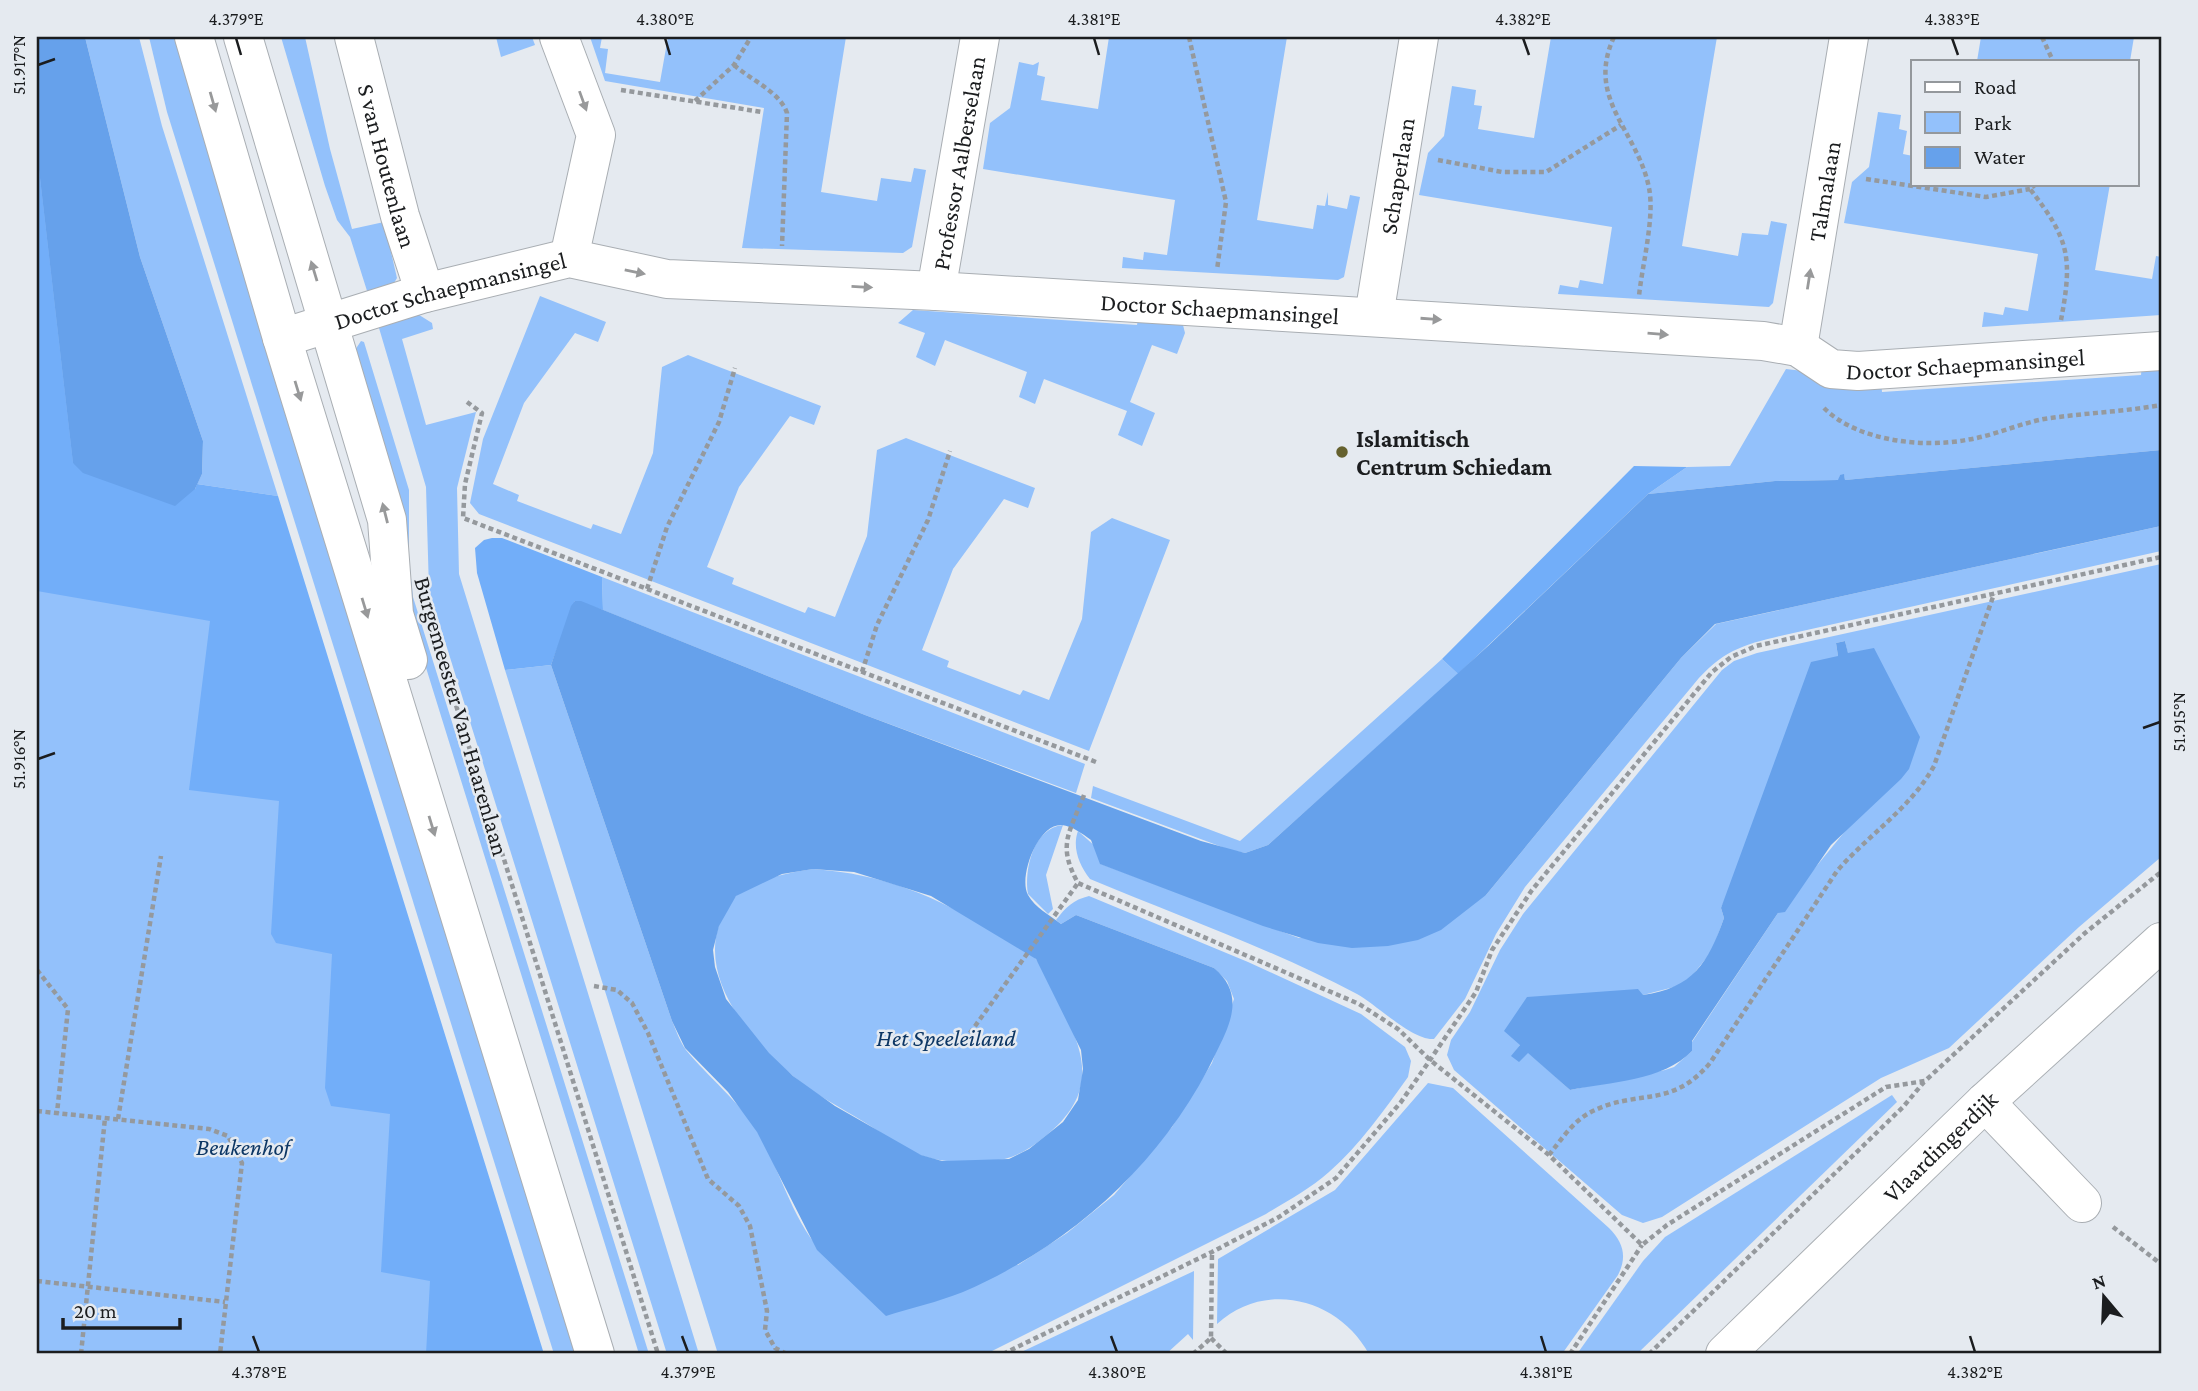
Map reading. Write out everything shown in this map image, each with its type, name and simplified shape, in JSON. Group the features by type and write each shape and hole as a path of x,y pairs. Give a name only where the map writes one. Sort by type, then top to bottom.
{"street":[{"path":"194,37 282,338 595,1354"},
{"name":"Burgemeester Van Haarenlaan","path":"243,37 387,520 394,614 623,1354"},
{"name":"S van Houtenlaan","path":"354,37 400,216 425,293"},
{"path":"559,37 596,135 569,258"},
{"name":"Professor Aalberselaan","path":"936,291 980,37"},
{"name":"Schaperlaan","path":"1374,316 1419,37"},
{"name":"Talmalaan","path":"1798,347 1849,37"},
{"name":"Doctor Schaepmansingel","path":"282,338 425,293 569,258 667,279 936,291 1763,341 1798,347 1830,369 1858,371 2161,351"},
{"name":"Vlaardingerdijk","path":"1725,1354 1985,1102 2161,942"},
{"path":"1985,1102 2082,1203"}],"path":[{"path":"695,102 734,65 751,37"},
{"path":"1189,37 1226,202 1209,309"},
{"path":"1614,37 1605,56 1605,88 1620,125 1644,167 1650,192 1634,332"},
{"path":"2042,37 2053,60"},
{"path":"734,65 775,95 784,104 787,113 782,249"},
{"path":"577,83 762,112"},
{"path":"1399,154 1502,172 1546,172 1620,125"},
{"path":"1827,173 1911,186"},
{"path":"1913,186 1986,197 2030,189 2034,186"},
{"path":"2030,189 2059,230 2067,255 2067,287 2054,358"},
{"path":"647,589 667,527 719,422 735,368"},
{"path":"467,402 482,413 465,484 463,518 1096,762"},
{"path":"1819,404 1848,425 1872,433 1904,440 1938,443 1967,440 2041,420 2161,405"},
{"path":"862,672 877,625 928,520 950,451"},
{"path":"1003,1354 1212,1252 1279,1216 1336,1178 1401,1102 1430,1060 1476,992 1492,950 1532,890 1712,672 1731,657 1756,646 2161,557"},
{"path":"1549,1155 1571,1127 1590,1112 1677,1091 1694,1081 1710,1063 1837,871 1855,850 1919,793 1934,766 1994,593"},
{"name":"Burgemeester Van Haarenlaan","path":"443,662 658,1354"},
{"path":"1084,795 1065,850 1066,862 1078,883 1359,1004 1398,1029 1430,1060 1549,1155 1642,1245"},
{"path":"118,1119 161,856"},
{"path":"1649,1354 1903,1107 1925,1081 2085,933 2161,872"},
{"path":"965,1040 1078,883"},
{"path":"37,970 68,1009 57,1113"},
{"path":"594,986 617,990 632,1003 648,1032 708,1179 739,1206 750,1226 767,1311 765,1331 775,1348 787,1354"},
{"path":"1570,1354 1642,1245 1667,1225 1886,1087 1925,1081"},
{"path":"37,1111 209,1129 228,1136 242,1163 220,1354"},
{"path":"80,1354 105,1118"},
{"path":"2082,1203 2161,1264"},
{"path":"1212,1252 1211,1338 1227,1354"},
{"path":"37,1281 225,1302"},
{"path":"1194,1354 1211,1338"}],"green space":[{"path":"85,37 139,37 162,126 278,496 197,484 202,474 203,441 140,257"},
{"path":"149,37 182,37 587,1354 554,1354 167,112"},
{"path":"281,37 305,37 330,149 352,229 384,222 397,278 394,283 368,294 350,237 337,220 325,186"},
{"path":"496,37 532,37 535,45 501,57"},
{"path":"590,37 602,37 600,48 608,49 605,73 660,82 668,37 846,37 821,192 877,201 881,178 911,182 914,168 926,170 912,247 903,253 742,248 764,108 605,81"},
{"path":"1109,37 1287,37 1257,220 1313,229 1317,205 1325,206 1328,192 1328,205 1347,209 1350,195 1360,197 1344,277 1338,280 1122,268 1123,257 1143,260 1144,252 1167,255 1175,200 983,169 990,123 1010,108 1019,62 1033,65 1039,62 1037,75 1045,77 1041,100 1098,109"},
{"path":"1551,37 1717,37 1682,246 1738,256 1742,233 1768,235 1771,221 1787,224 1773,303 1769,307 1558,294 1560,285 1578,288 1580,280 1603,284 1612,227 1419,195 1428,153 1444,136 1452,86 1476,90 1474,105 1482,106 1478,129 1534,138"},
{"path":"1981,37 2134,37 2130,60 1977,60"},
{"name":"Beukenhof","path":"37,100 522,1354 37,1354"},
{"path":"1878,112 1901,115 1899,129 1907,131 1903,154 1911,156 1911,186 2110,186 2095,270 2152,279 2156,256 2161,257 2161,315 1982,327 1984,312 2003,315 2005,307 2028,311 2038,254 1844,223 1852,182 1869,167"},
{"path":"540,296 606,322 598,342 575,333 524,403 493,484 519,495 517,501 591,529 593,524 621,534 653,453 662,367 688,355 821,406 814,425 790,416 739,487 707,567 734,578 732,584 805,613 808,607 835,617 867,536 877,450 906,438 1035,488 1028,508 1004,499 953,569 922,650 949,661 947,667 1020,695 1023,690 1049,700 1082,619 1091,532 1112,518 1170,540 1089,751 479,514 470,503 483,439"},
{"path":"913,310 1137,325 1139,313 1182,321 1185,333 1177,354 1152,345 1130,402 1155,413 1142,446 1118,435 1127,411 1044,379 1035,404 1019,397 1027,372 945,340 935,366 916,357 925,333 898,323"},
{"path":"416,313 432,323 433,329 402,339 426,425 476,412 457,488 459,574 699,1354 667,1354 429,590 426,487 379,328"},
{"path":"361,341 364,342 409,490 409,559 413,597 649,1354 639,1354 405,600 355,350"},
{"path":"2161,361 2161,450 1845,480 1844,475 1840,475 1839,480 1775,481 1648,494 1687,467 1730,466 1786,369 1881,380 1882,392 2141,375 2142,363"},
{"path":"2161,526 2161,551 1774,638 1725,655 1694,684 1525,887 1496,934 1465,999 1434,1039 1416,1034 1357,994 1292,962 1090,879 1078,856 1078,831 1096,847 1101,864 1299,938 1486,895 1681,658 1716,624"},
{"path":"2161,564 2161,857 2079,927 1949,1048 1881,1078 1662,1217 1643,1223 1622,1215 1454,1070 1447,1055 1451,1040 1470,1012 1500,950 1523,914 1722,670 1734,661 1757,653","holes":["1845,641 1848,654 1851,824 1778,913 1692,1042 1692,1051 1674,1067 1665,1070 1570,1090 1528,1052 1512,1056 1520,1045 1643,995 1678,986 1691,977 1712,951 1724,918 1721,908 1838,656 1836,643"]},
{"path":"602,577 1085,764 1076,793 865,715 603,610"},
{"path":"1442,659 1458,674 1268,845 1245,853 1230,850 1091,798 1093,786 1240,841"},
{"path":"551,665 680,1040 757,1131 799,1220 821,1251 835,1265 1018,1265 1067,1233 1114,1195 1172,1127 1212,1063 1234,999 1227,981 1214,968 1076,915 1061,924 1056,920 1070,905 1089,896 1248,962 1361,1014 1405,1047 1411,1061 1408,1077 1351,1151 1306,1189 1266,1214 986,1354 718,1354 505,670"},
{"path":"1063,825 1046,875 1053,909 1048,914 1028,894 1029,862 1044,834"},
{"name":"Het Speeleiland","path":"813,869 863,876 908,889 973,919 1035,958 1068,1020 1081,1056 1080,1090 1073,1106 1061,1122 1031,1147 1006,1158 966,1162 931,1158 900,1145 819,1095 774,1059 739,1018 726,994 717,970 715,946 721,921 735,897 742,891 771,878"},
{"path":"1428,1083 1453,1088 1609,1228 1621,1245 1623,1256 1618,1275 1562,1354 1369,1354 1356,1335 1321,1308 1279,1299 1257,1302 1236,1310 1217,1324 1218,1259 1335,1190"},
{"path":"1892,1095 1897,1102 1637,1354 1577,1354 1643,1261 1665,1237"},
{"path":"1194,1271 1193,1340 1188,1334 1166,1354 1017,1354"}],"shaded area":[{"path":"37,152 73,463 195,489 197,484 278,496 544,1354 426,1354 430,1281 381,1272 390,1114 331,1106 325,1088 332,954 276,943 271,934 279,801 189,790 210,621 37,591"},
{"path":"1634,466 1687,467 1648,494 1458,674 1442,659"},
{"path":"502,538 602,577 603,610 575,601 551,665 505,670 477,573 475,548 484,540"}],"water":[{"path":"37,37 85,37 140,257 203,441 202,474 195,489 175,506 83,473 73,463 37,152"},
{"path":"2161,450 2161,526 1715,624 1681,658 1486,895 1441,930 1418,940 1388,946 1352,948 1318,943 1263,926 1100,864 1091,840 1070,827 1053,827 1038,842 1028,864 1026,887 1035,904 1061,924 1076,915 1214,968 1230,988 1230,1020 1195,1092 1170,1129 1142,1164 1078,1224 1003,1273 954,1296 886,1316 817,1250 757,1132 728,1092 685,1048 672,1021 551,665 571,606 575,601 581,601 865,715 1201,841 1245,853 1268,845 1488,646 1648,494 1775,481 1838,480 1840,475 1844,474 1845,480","holes":["813,869 854,872 931,896 1036,959 1081,1050 1083,1069 1078,1100 1063,1122 1029,1149 1009,1159 942,1161 921,1155 835,1106 793,1076 769,1053 726,999 715,967 713,950 719,926 736,896 782,874"]},
{"path":"1845,641 1848,653 1874,648 1920,737 1909,769 1831,845 1785,912 1778,913 1692,1041 1692,1051 1666,1069 1651,1074 1570,1090 1528,1053 1519,1062 1511,1056 1520,1045 1504,1031 1527,997 1638,989 1643,995 1660,992 1686,979 1705,960 1724,918 1721,908 1811,662 1838,656 1836,643"}],"place":[{"name":"Islamitisch Centrum Schiedam","path":"1342,452"}]}
